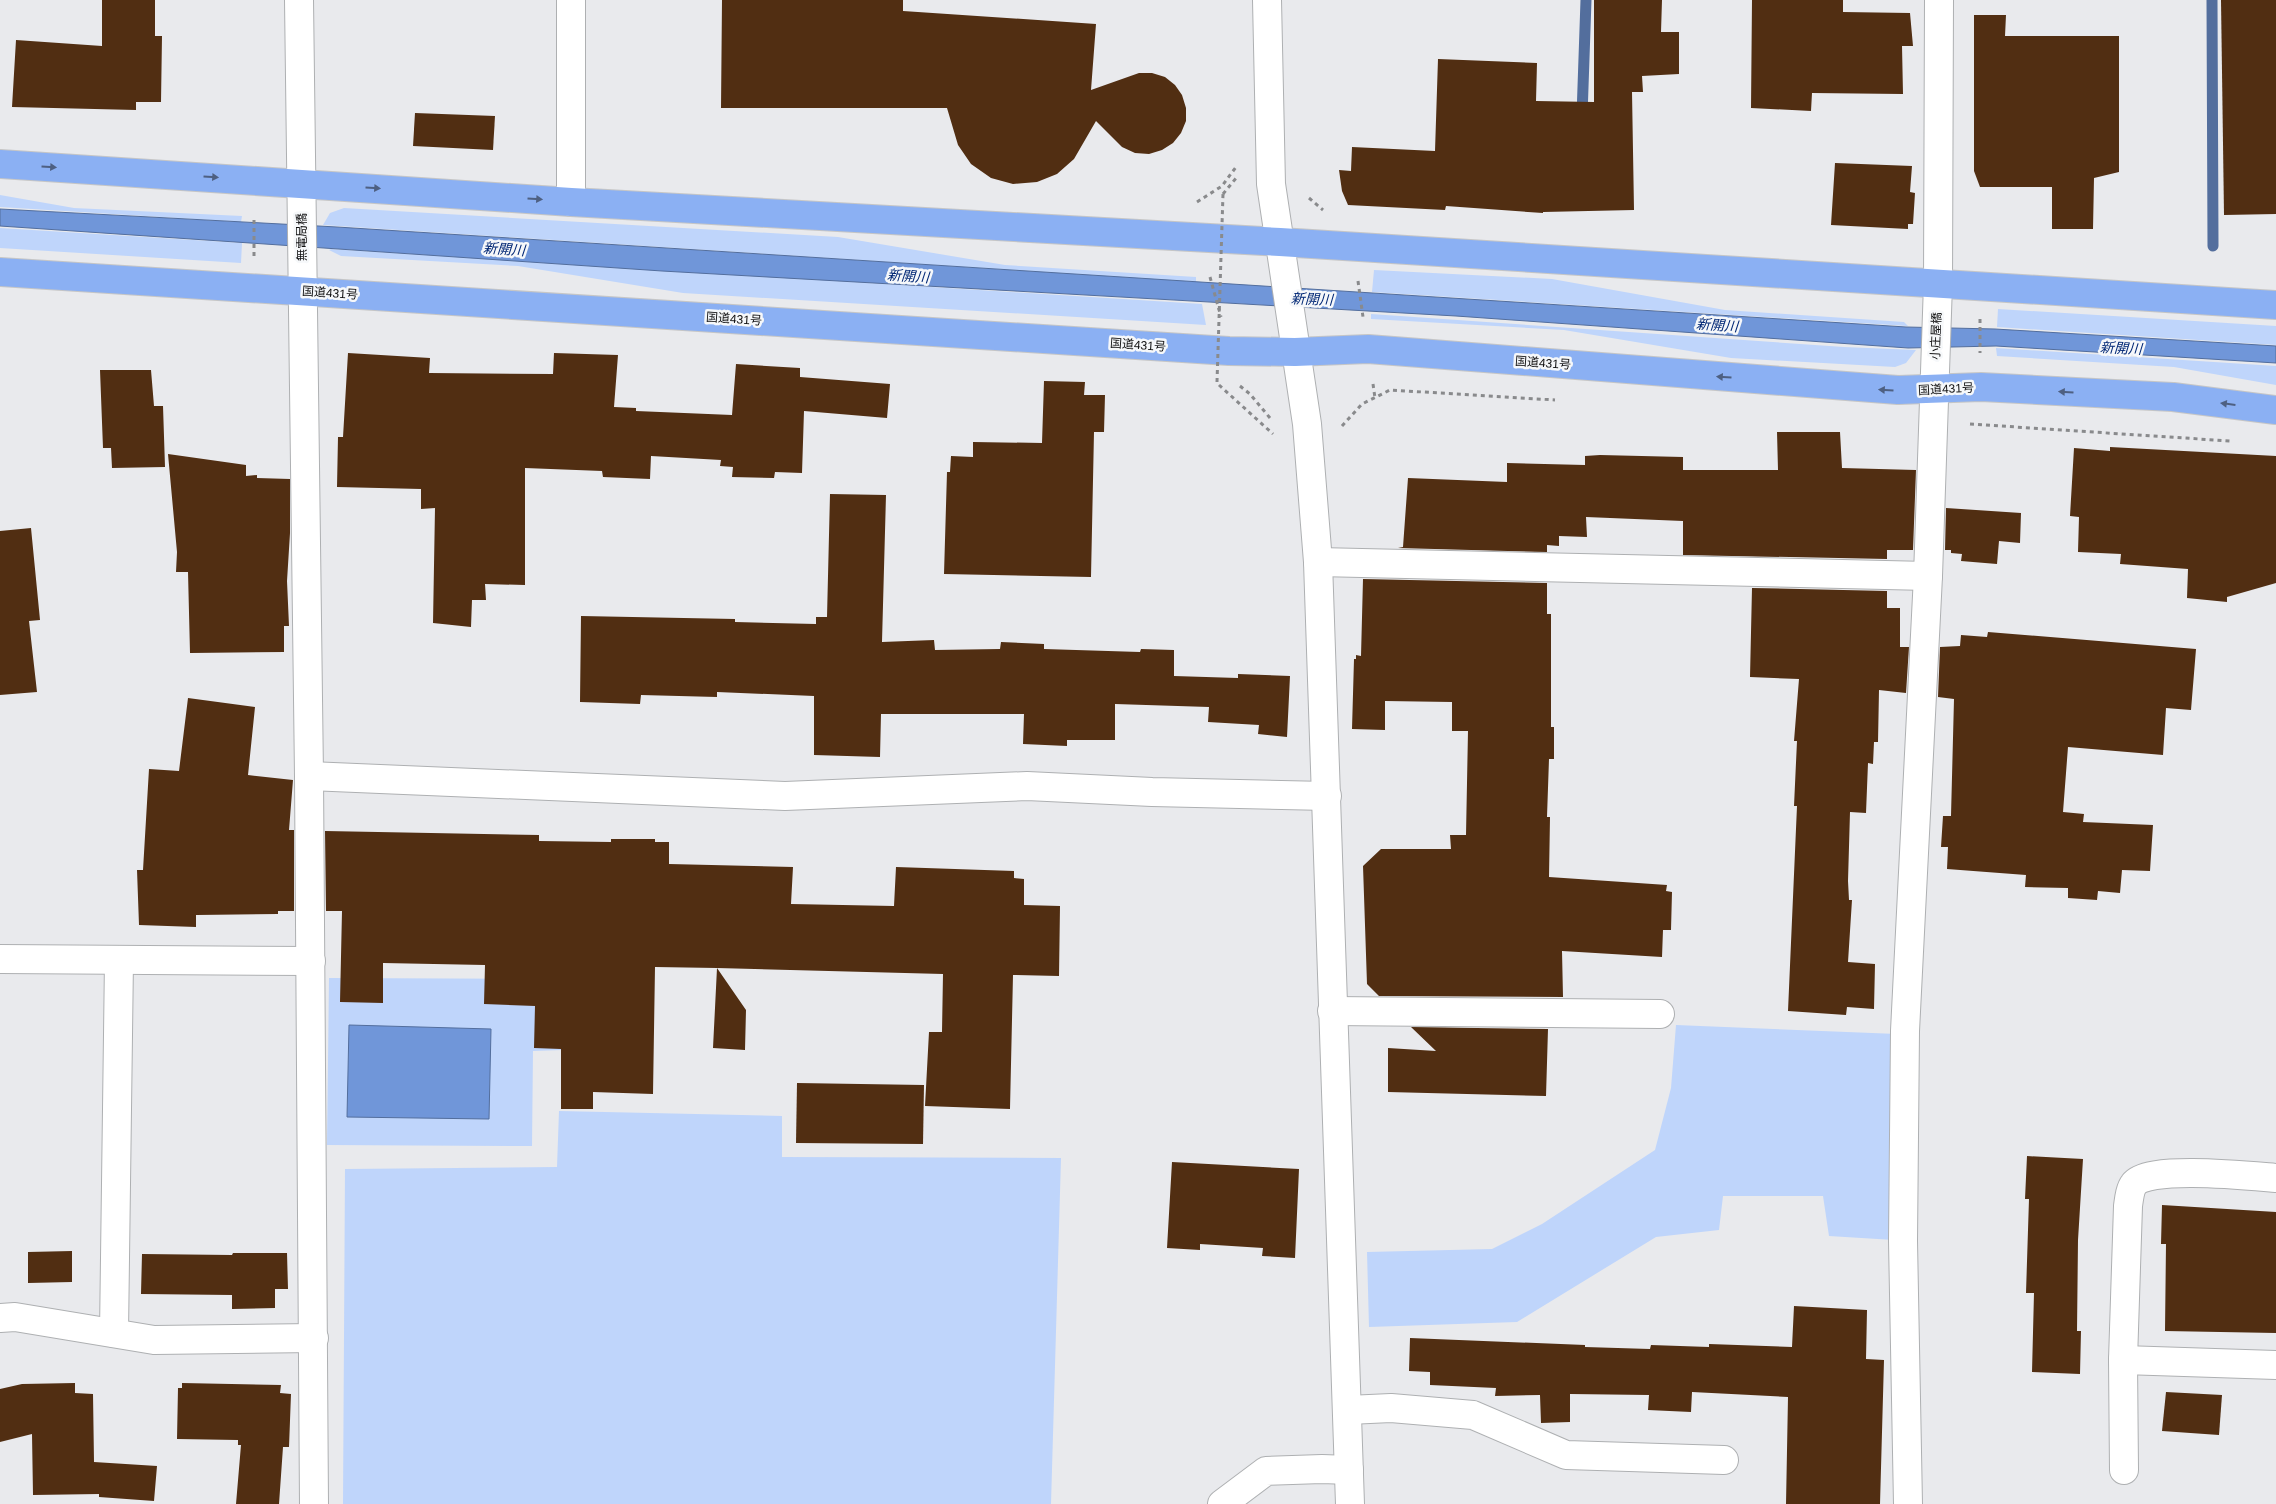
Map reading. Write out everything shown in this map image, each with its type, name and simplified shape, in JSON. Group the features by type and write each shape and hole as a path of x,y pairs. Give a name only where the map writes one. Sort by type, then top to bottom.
{"highway":[{"path":"0,164 302,191 570,202 1282,253 1938,294 2276,305"},
{"name":"国道431号","path":"0,272 302,283 1229,351 1294,343 1898,390 1934,379 1980,387 2172,397 2276,410"}],"street":[{"name":"無電局橋","path":"299,0 311,961 314,1504"},
{"path":"570,202 571,0"},
{"path":"1267,0 1271,184 1307,424 1318,562 1350,1504"},
{"name":"小庄屋橋","path":"1908,1504 1903,1250 1905,1031 1928,576 1938,294 1940,216 1939,0"},
{"path":"1318,562 1928,576"},
{"path":"309,776 785,796 1027,786 1152,792 1327,796"},
{"path":"0,959 311,961"},
{"path":"114,1333 119,960"},
{"path":"1332,1011 1660,1014"},
{"path":"2124,1470 2123,1360 2128,1206 2134,1183 2144,1176 2165,1173 2276,1178"},
{"path":"0,1318 15,1317 154,1340 314,1338"},
{"path":"2123,1360 2276,1365"},
{"path":"1348,1410 1390,1408 1473,1416 1566,1455 1724,1460"},
{"path":"1222,1504 1266,1471 1349,1470"}],"path":[{"path":"1192,205 1205,199 1225,182 1236,168 1238,162"},
{"path":"1225,182 1242,183"},
{"path":"1223,194 1217,382 1265,429"},
{"path":"254,217 254,264"},
{"path":"1210,277 1224,329"},
{"path":"1358,280 1363,319"},
{"path":"1980,313 1980,361"},
{"path":"1214,377 1221,377"},
{"path":"1238,384 1269,415 1272,423"},
{"path":"1373,384 1375,398"},
{"path":"1338,432 1362,404 1390,390 1558,400"},
{"path":"1966,423 2237,441"},
{"path":"1275,430 1278,437"}],"shaded area":[{"path":"0,195 74,208 242,216 241,222 0,207"},
{"path":"344,208 838,237 1005,265 1196,277 1196,282 323,225 330,213"},
{"path":"0,228 242,243 241,263 0,248"},
{"path":"329,250 1202,304 1206,325 683,293 518,266 341,256"},
{"path":"1374,270 1552,279 1725,310 1904,322 1908,326 1372,292"},
{"path":"1998,309 2276,326 2276,345 1997,327"},
{"path":"1371,314 1844,347 1916,350 1906,363 1895,367 1731,358 1564,330 1371,319"},
{"path":"1996,348 2276,366 2276,385 2174,367 1997,356"},
{"path":"329,978 545,979 562,1050 533,1051 532,1146 327,1145"},
{"path":"1676,1025 1897,1034 1894,1240 1829,1236 1823,1196 1723,1196 1719,1230 1656,1237 1517,1322 1369,1327 1367,1252 1492,1249 1542,1224 1655,1150 1671,1088"},
{"path":"559,1111 782,1116 782,1157 1061,1158 1051,1504 343,1504 345,1169 557,1167"}],"water":[{"name":"新開川","path":"0,209 337,227 1906,327 1995,329 2276,346 2276,363 1996,346 1908,348 1456,316 662,271 0,226"},
{"path":"349,1025 491,1029 489,1119 347,1117"}],"building":[{"path":"102,0 155,0 155,36 162,36 161,102 136,102 136,110 12,107 16,40 102,46"},
{"path":"722,0 903,0 903,11 1096,24 1091,90 1139,73 1152,73 1165,77 1175,85 1182,95 1186,108 1186,121 1181,133 1173,143 1162,150 1149,154 1135,153 1122,147 1096,121 1074,159 1057,174 1037,182 1013,184 991,178 971,164 958,145 947,108 721,108"},
{"path":"1594,0 1662,0 1661,32 1679,32 1679,74 1642,76 1643,92 1632,92 1634,210 1543,213 1446,206 1445,210 1348,205 1342,191 1339,170 1351,171 1352,147 1435,151 1438,59 1537,63 1536,101 1594,102"},
{"path":"1752,0 1843,0 1843,12 1910,13 1913,46 1902,46 1903,94 1812,93 1811,111 1751,108"},
{"path":"2221,0 2276,0 2276,214 2224,215"},
{"path":"1974,15 2006,15 2005,36 2119,36 2119,172 2094,178 2093,229 2052,229 2052,187 1980,187 1974,171"},
{"path":"415,113 495,116 493,150 413,146"},
{"path":"1835,163 1912,166 1910,192 1915,193 1913,224 1908,224 1908,229 1831,225"},
{"path":"348,353 430,358 429,373 553,374 554,353 618,355 614,407 636,408 636,411 732,415 736,364 800,368 800,377 890,384 887,418 804,411 802,473 775,472 774,478 732,477 733,467 720,466 721,460 651,456 650,479 603,477 602,471 525,468 525,585 485,584 486,600 472,600 471,627 433,623 435,508 421,509 421,489 337,487 338,437 343,437"},
{"path":"100,370 151,370 154,406 163,406 165,467 112,468 111,448 103,448"},
{"path":"1044,381 1085,382 1084,395 1105,395 1104,432 1094,432 1091,577 944,574 947,472 950,472 951,456 973,457 973,442 1042,443"},
{"path":"1777,432 1840,432 1842,468 1916,470 1913,550 1887,550 1887,559 1683,555 1683,521 1586,517 1587,537 1559,536 1559,546 1547,545 1547,552 1398,548 1403,547 1408,478 1507,482 1507,463 1585,465 1585,456 1600,455 1683,457 1683,470 1778,470"},
{"path":"2110,447 2276,456 2276,583 2227,597 2227,602 2187,598 2188,569 2120,564 2121,554 2078,552 2079,517 2070,516 2074,448 2110,451"},
{"path":"168,454 246,465 246,476 257,475 257,478 290,479 290,533 287,581 289,626 284,626 284,652 190,653 188,572 176,572 177,552"},
{"path":"830,494 886,495 882,642 934,640 935,650 1000,649 1001,642 1044,644 1044,649 1140,652 1141,649 1174,650 1174,676 1238,678 1238,674 1290,676 1287,737 1258,734 1259,725 1208,722 1209,707 1115,704 1115,740 1067,740 1067,746 1023,744 1024,714 881,714 880,757 814,755 814,696 717,692 717,697 641,695 640,704 580,702 581,616 735,619 735,622 816,624 816,617 827,617"},
{"path":"1946,508 2021,513 2020,543 1999,541 1997,564 1961,561 1962,554 1951,553 1951,550 1945,550"},
{"path":"31,528 40,620 29,621 37,692 0,695 0,531"},
{"path":"1363,579 1547,583 1547,614 1551,614 1551,727 1554,727 1554,759 1549,759 1547,817 1550,817 1549,877 1667,885 1666,891 1672,892 1671,930 1663,930 1662,957 1562,951 1563,997 1379,996 1367,984 1363,866 1381,849 1451,849 1450,835 1466,835 1468,731 1452,731 1452,702 1385,701 1385,730 1352,729 1354,659 1356,659 1356,655 1361,656"},
{"path":"1752,588 1887,591 1887,608 1900,608 1900,647 1909,647 1906,693 1879,690 1878,742 1874,742 1873,764 1868,763 1866,813 1850,812 1848,881 1849,900 1852,900 1848,962 1875,964 1874,1009 1847,1007 1846,1015 1788,1011 1797,806 1794,806 1797,741 1794,741 1799,679 1750,677"},
{"path":"1988,632 2196,649 2191,710 2166,708 2163,755 2068,747 2063,812 2084,814 2083,822 2153,825 2150,871 2122,870 2120,893 2098,891 2097,900 2068,898 2068,888 2025,887 2026,875 1947,869 1948,847 1941,847 1943,816 1951,816 1954,699 1938,697 1940,647 1960,646 1961,635 1987,637"},
{"path":"188,698 255,707 248,775 293,780 289,830 294,830 294,911 278,911 278,914 196,915 196,927 139,925 137,870 143,870 149,769 179,771"},
{"path":"325,831 539,835 539,841 611,842 611,839 655,839 655,842 669,842 669,864 793,867 791,904 894,906 896,867 1014,871 1014,878 1024,879 1024,905 1060,906 1059,976 1013,975 1010,1109 925,1106 929,1032 942,1032 943,974 655,967 653,1094 593,1092 593,1109 561,1109 561,1049 534,1048 535,1006 484,1004 485,965 383,963 383,1003 340,1002 342,911 326,911"},
{"path":"717,968 746,1010 745,1050 713,1048"},
{"path":"1411,1027 1548,1029 1546,1096 1388,1092 1388,1048 1436,1051"},
{"path":"797,1083 924,1085 923,1144 796,1143"},
{"path":"2027,1156 2083,1159 2078,1240 2077,1331 2081,1331 2080,1374 2032,1372 2034,1293 2026,1293 2029,1199 2025,1199"},
{"path":"1172,1162 1299,1169 1295,1258 1262,1256 1263,1248 1200,1244 1200,1250 1167,1248"},
{"path":"2162,1205 2276,1212 2276,1333 2165,1331 2166,1244 2161,1244"},
{"path":"72,1251 72,1282 28,1283 28,1252"},
{"path":"233,1253 287,1253 288,1289 275,1289 275,1308 232,1309 232,1295 141,1294 142,1254 232,1255"},
{"path":"1794,1306 1867,1310 1866,1359 1884,1360 1880,1504 1786,1504 1788,1397 1692,1392 1691,1412 1648,1410 1649,1395 1570,1394 1570,1422 1541,1423 1540,1395 1495,1396 1496,1388 1430,1385 1430,1372 1409,1371 1410,1338 1650,1349 1651,1345 1709,1347 1709,1344 1792,1347"},
{"path":"75,1383 75,1393 93,1394 94,1462 157,1466 154,1501 99,1497 99,1494 33,1495 32,1434 0,1442 0,1389 22,1384"},
{"path":"182,1383 281,1385 280,1393 291,1394 289,1447 283,1447 279,1504 236,1504 241,1445 238,1445 238,1440 177,1439 178,1388 182,1388"},
{"path":"2166,1392 2222,1395 2219,1435 2162,1431"}],"waterway":[{"path":"1582,116 1586,0"},
{"path":"2212,0 2213,246"}]}
